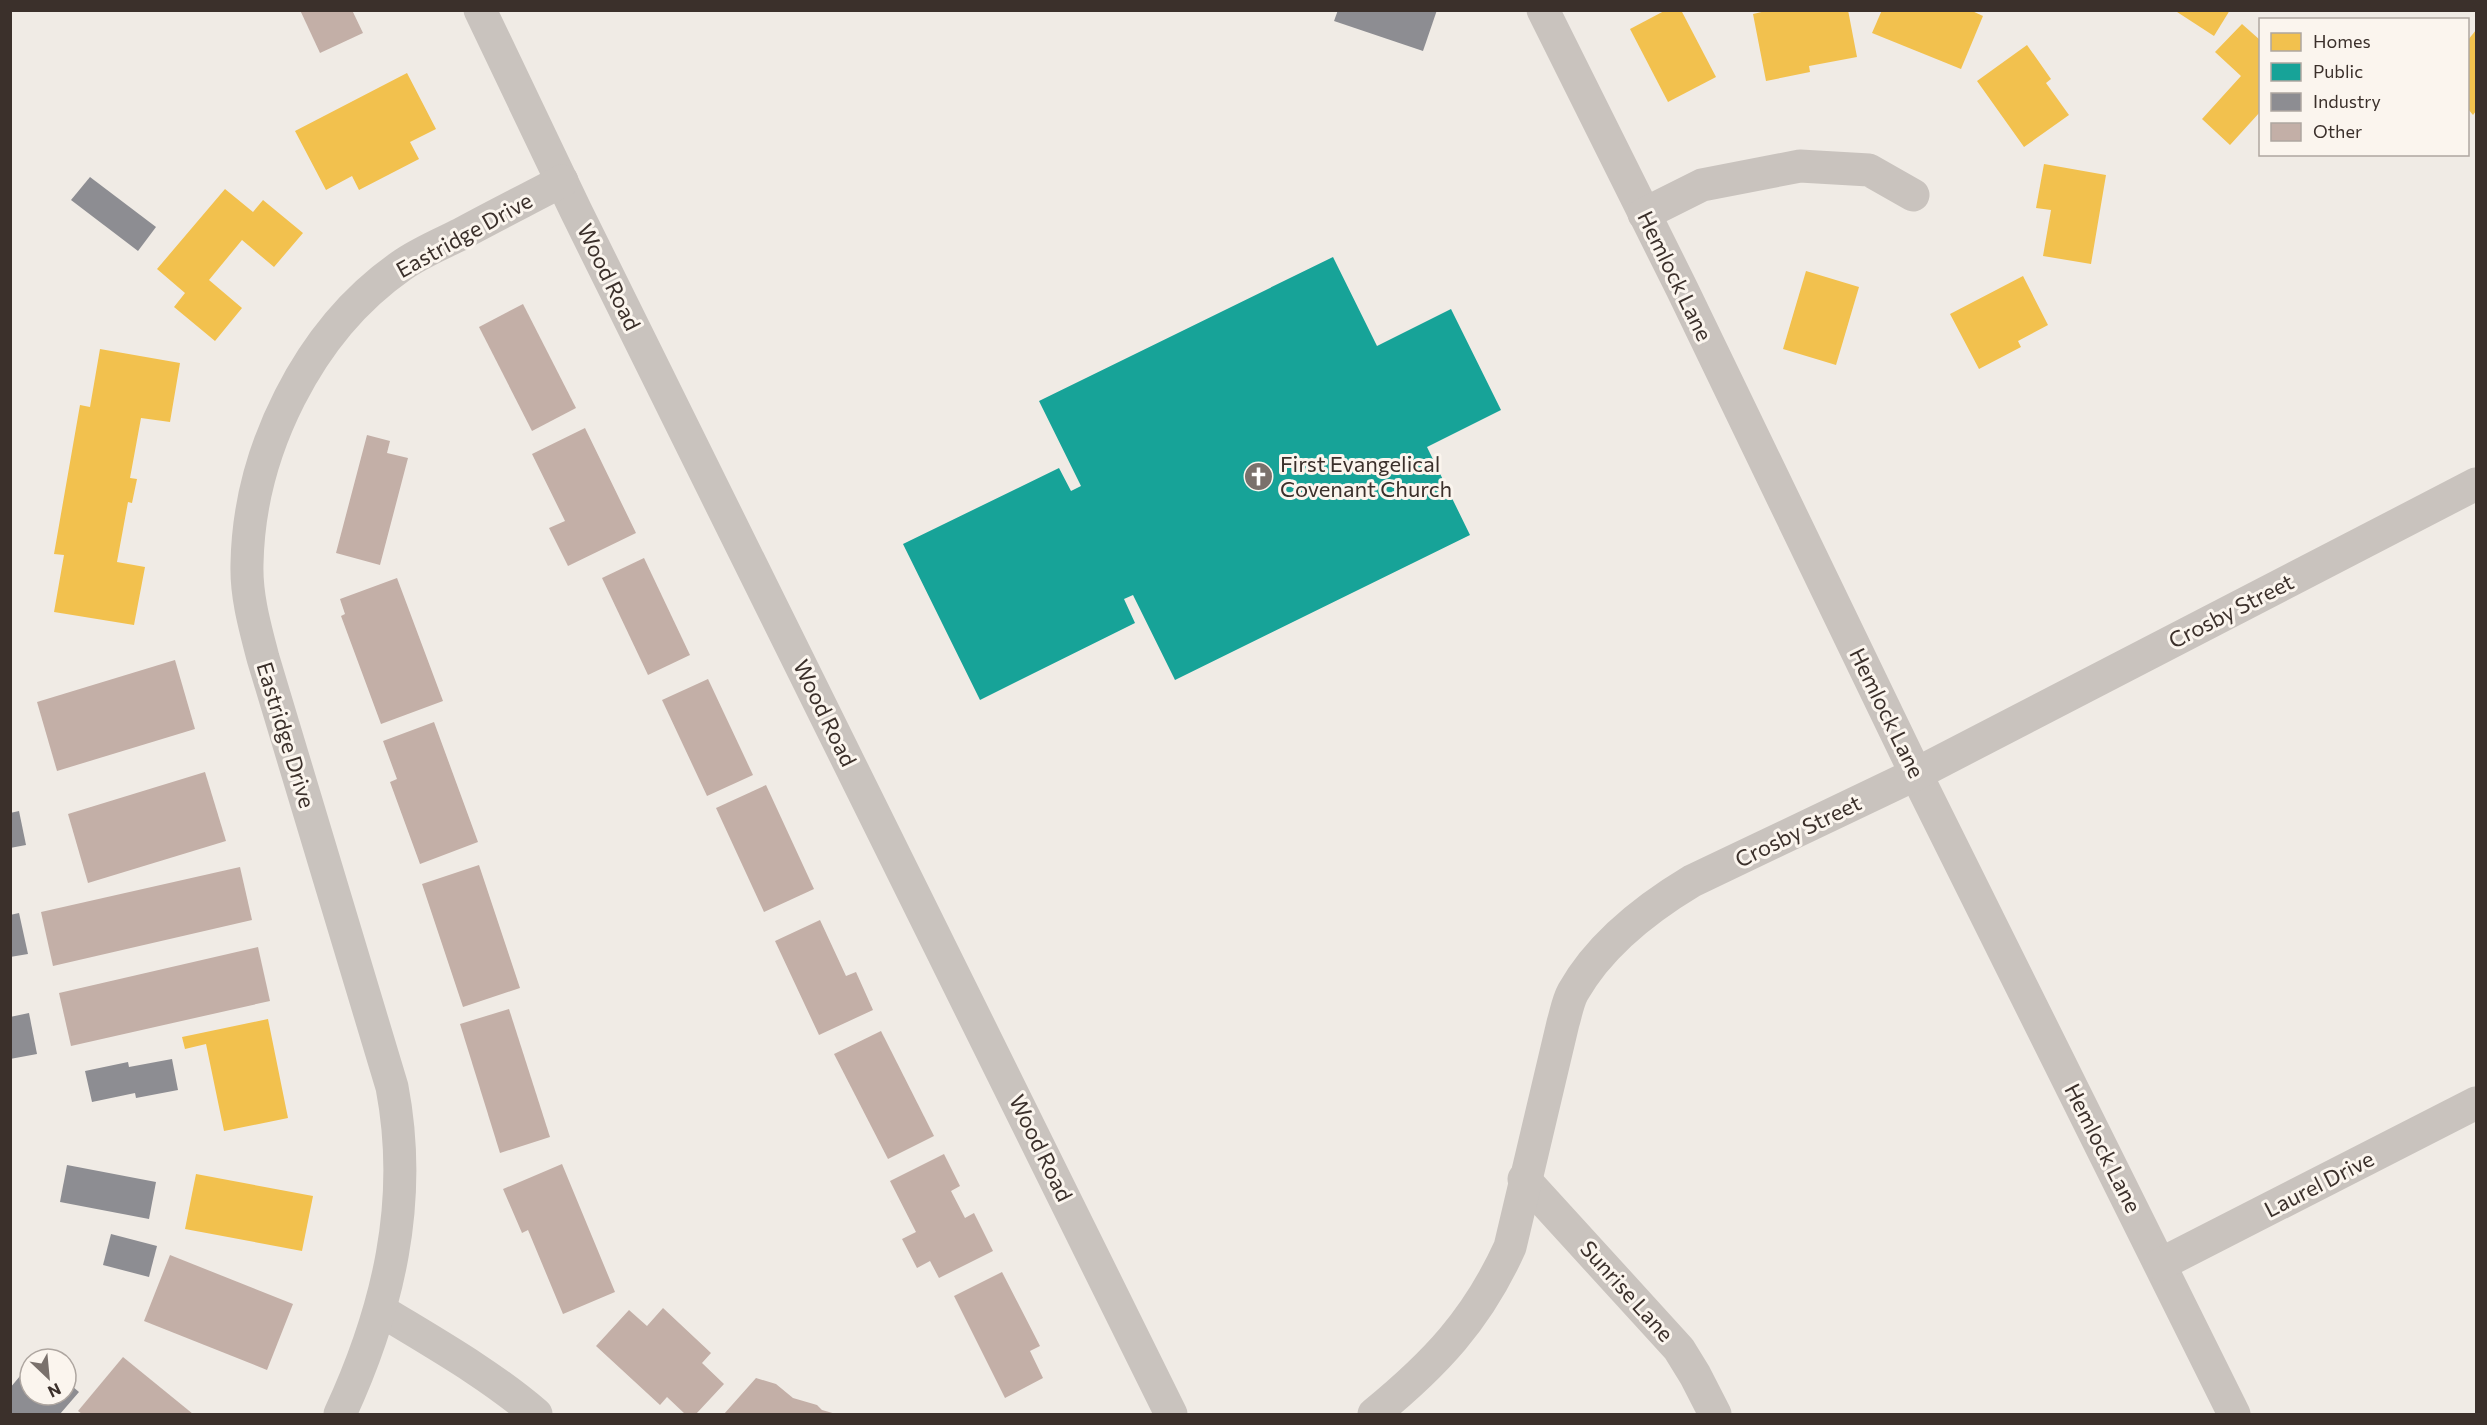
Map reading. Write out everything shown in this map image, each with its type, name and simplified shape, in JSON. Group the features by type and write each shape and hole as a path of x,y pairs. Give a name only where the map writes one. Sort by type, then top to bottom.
{"street":[{"name":"Wood Road","path":"480,10 562,181 1171,1414"},
{"name":"Hemlock Lane","path":"1543,10 1916,774 2234,1414"},
{"path":"1644,214 1702,185 1800,166 1869,170 1913,195"},
{"name":"Eastridge Drive","path":"340,1414 358,1374 380,1310 396,1233 401,1186 399,1122 392,1087 266,668 252,612 247,566 254,492 266,453 294,388 313,357 348,314 400,267 562,181"},
{"name":"Crosby Street","path":"1374,1414 1424,1372 1455,1338 1483,1300 1510,1247 1524,1179 1563,1023 1573,993 1610,946 1636,919 1692,881 1916,774 2476,484"},
{"name":"Laurel Drive","path":"2161,1264 2476,1103"},
{"name":"Sunrise Lane","path":"1524,1179 1679,1350 1715,1414"},
{"path":"380,1310 470,1364 509,1391 536,1414"}],"building: Homes":[{"path":"1666,10 1681,10 1716,77 1668,102 1630,29"},
{"path":"1770,10 1848,10 1857,57 1809,66 1810,72 1766,81 1753,14"},
{"path":"1882,10 1970,10 1983,16 1961,69 1872,33"},
{"path":"2174,10 2230,10 2214,36"},
{"path":"2242,24 2259,39 2259,113 2230,145 2202,119 2241,76 2215,52"},
{"path":"2476,30 2476,111 2473,115 2469,110 2469,39"},
{"path":"2027,45 2051,79 2046,83 2069,115 2024,147 1977,81"},
{"path":"407,73 436,129 410,142 419,159 359,190 352,176 326,190 295,131"},
{"path":"2044,164 2106,175 2091,264 2043,256 2051,210 2036,208"},
{"path":"225,189 253,212 263,200 303,233 274,267 242,240 209,280 242,308 215,341 174,307 185,293 157,269"},
{"path":"1806,271 1859,287 1836,365 1783,349"},
{"path":"2023,276 2048,325 2018,341 2021,347 1979,369 1950,314"},
{"path":"100,349 180,363 170,422 141,418 130,478 137,479 132,503 128,502 117,562 145,567 134,625 54,612 64,555 54,554 80,405 90,407"},
{"path":"268,1019 288,1118 224,1131 206,1044 185,1049 182,1037"},
{"path":"196,1174 313,1196 302,1251 185,1229"}],"building: Public":[{"name":"First Evangelical Covenant Church","path":"1333,257 1377,346 1451,309 1501,410 1427,447 1470,535 1175,680 1133,595 1124,599 1135,623 980,700 903,544 1059,468 1071,491 1081,486 1039,401"}],"building: Industry":[{"path":"1338,10 1437,10 1423,51 1334,21"},
{"path":"90,177 156,227 138,251 71,200"},
{"path":"19,811 26,845 10,848 10,813"},
{"path":"19,913 28,954 10,957 10,915"},
{"path":"29,1013 37,1054 10,1059 10,1017"},
{"path":"172,1059 178,1090 136,1098 135,1093 92,1102 85,1071 128,1062 129,1067"},
{"path":"67,1165 156,1182 149,1219 60,1202"},
{"path":"111,1234 157,1246 149,1277 103,1265"},
{"path":"18,1378 18,1407 66,1407 60,1414 10,1414 10,1388"}],"building: Other":[{"path":"300,10 352,10 363,33 320,53"},
{"path":"523,304 576,408 532,431 479,327"},
{"path":"585,428 636,533 568,566 549,528 565,521 532,454"},
{"path":"367,435 390,441 387,453 408,458 380,565 336,553"},
{"path":"644,558 690,655 648,675 602,578"},
{"path":"397,578 443,701 381,724 341,616 345,614 340,599"},
{"path":"175,660 195,729 57,771 37,702"},
{"path":"708,679 753,775 707,796 662,700"},
{"path":"434,722 478,842 420,864 390,782 397,779 383,741"},
{"path":"205,772 226,841 88,883 68,814"},
{"path":"766,785 814,889 764,912 716,808"},
{"path":"479,865 520,988 463,1007 422,884"},
{"path":"240,867 252,920 53,966 41,912"},
{"path":"820,920 846,976 856,972 873,1010 819,1035 775,941"},
{"path":"258,947 270,1001 71,1046 59,993"},
{"path":"509,1009 550,1137 500,1153 460,1024"},
{"path":"881,1031 934,1136 888,1159 834,1054"},
{"path":"944,1154 960,1186 951,1191 965,1218 974,1213 993,1251 939,1278 930,1261 917,1268 902,1239 916,1232 890,1181"},
{"path":"562,1164 615,1292 563,1314 528,1230 522,1233 503,1189"},
{"path":"170,1255 293,1304 267,1370 144,1321"},
{"path":"1002,1272 1040,1346 1030,1351 1043,1378 1005,1398 954,1296"},
{"path":"663,1308 711,1353 702,1363 724,1384 696,1414 685,1414 667,1397 660,1405 596,1346 629,1310 647,1326"},
{"path":"123,1357 193,1414 82,1414 78,1411"},
{"path":"756,1378 776,1384 793,1398 817,1405 822,1410 836,1414 724,1414"}],"place":[{"name":"First Evangelical Covenant Church","path":"1259,477"}]}
